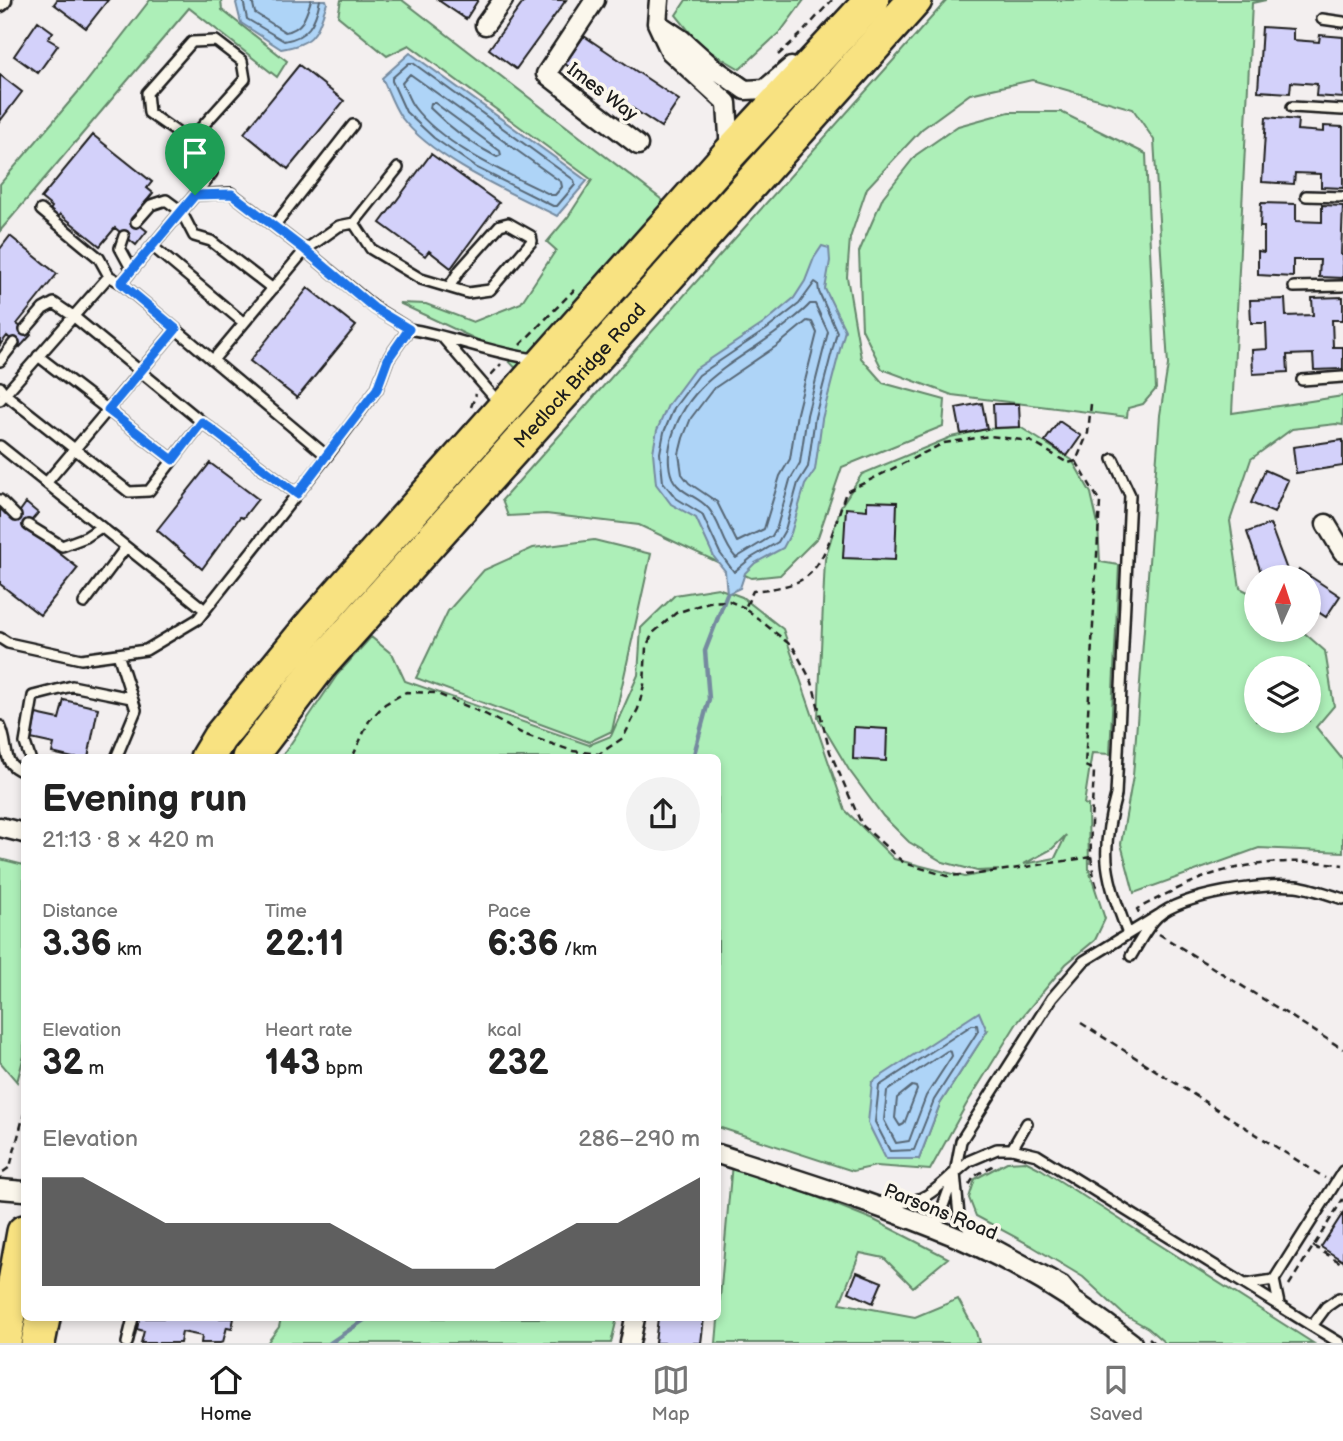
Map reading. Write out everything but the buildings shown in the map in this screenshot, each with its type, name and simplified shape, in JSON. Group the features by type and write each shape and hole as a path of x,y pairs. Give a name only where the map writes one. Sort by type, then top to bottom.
{"highway":[{"name":"Medlock Bridge Road","path":"209,754 219,738 314,622 730,153 872,0"},
{"name":"Medlock Bridge Road","path":"253,754 320,665 915,0"},
{"path":"4,1343 21,1249"}],"street":[{"path":"485,25 503,0"},
{"name":"Imes Way","path":"595,0 546,74 638,145"},
{"path":"659,0 657,23 670,51 727,103 730,153"},
{"path":"657,23 742,89 765,89 792,66 850,0"},
{"path":"1326,524 1343,552"},
{"path":"0,827 21,832"},
{"name":"Parsons Road","path":"721,1155 935,1228 990,1252 1139,1339"},
{"path":"0,1189 21,1191"},
{"path":"630,1343 634,1321"}],"lane":[{"path":"1322,19 1343,22"},
{"path":"121,283 212,173 208,162 192,144 149,113 147,93 192,42 216,41 242,61 245,79 200,130 192,144"},
{"path":"1292,107 1343,110"},
{"path":"274,226 353,125"},
{"path":"213,360 305,250 339,226 354,223 398,168"},
{"path":"195,195 232,194 374,308 409,329 508,356 548,360"},
{"path":"1306,196 1343,197"},
{"path":"136,222 151,205 166,200 181,211 194,236 211,242 272,289"},
{"path":"41,211 99,258 109,276 121,283 327,456"},
{"path":"354,223 372,249 421,279 449,288 468,293 490,290 533,242 531,236 508,223 500,225 460,271 449,288"},
{"path":"124,236 120,248 132,270"},
{"path":"152,246 244,323"},
{"path":"109,276 2,394 129,492 149,491 202,422"},
{"path":"1294,287 1343,286"},
{"path":"25,331 43,309 54,303 297,494"},
{"path":"47,482 176,329"},
{"path":"0,638 8,643 81,659 146,650 198,619 377,389 388,359 409,329"},
{"path":"442,337 504,410"},
{"path":"0,360 14,342"},
{"path":"38,356 173,460"},
{"path":"1302,380 1343,377"},
{"path":"0,446 205,610"},
{"path":"1113,459 1130,495 1115,795 1104,853 1111,890 1128,934"},
{"path":"0,500 16,516"},
{"path":"28,525 62,545 86,537 101,527"},
{"path":"84,603 126,547"},
{"path":"118,654 136,710 119,754"},
{"path":"29,754 25,743 33,696 72,685 131,698"},
{"path":"0,726 5,735 3,752 6,762 14,770 21,771"},
{"path":"935,1228 954,1173 961,1141 1052,998 1084,961 1146,926 1159,915 1186,902 1257,886 1297,886 1343,899"},
{"path":"1131,956 1146,926"},
{"path":"1012,1149 1027,1124"},
{"path":"853,1199 893,1203 913,1201 931,1195 969,1161 997,1149 1012,1149 1037,1155 1340,1343"},
{"path":"1279,1304 1275,1280 1343,1171"},
{"path":"954,1173 959,1216 971,1231 1065,1282 1085,1309"},
{"path":"1247,1284 1275,1280"},
{"path":"1312,1326 1326,1307 1339,1298 1343,1299"},
{"path":"127,1343 131,1321"}],"path":[{"path":"1076,461 1088,433 1091,404"},
{"path":"745,608 753,591 777,588 806,577 821,560 846,492 944,443 990,436 1030,441 1068,463 1076,461"},
{"path":"1076,461 1100,502 1085,766 1094,770 1092,857 1098,889"},
{"path":"354,754 369,722 385,704 406,692 435,693 523,734 573,751 599,754 622,738 638,709 644,685 646,647 653,633 676,613 709,602 729,601 745,608 793,647 812,681 830,752 862,825 904,863 947,876 1092,857"},
{"path":"1343,865 1317,861 1261,864 1204,877 1137,909 1146,926 1343,1049"},
{"path":"1081,1023 1335,1184"},
{"path":"0,1173 10,1167 21,1125"},
{"path":"968,1187 975,1176 1003,1159"},
{"path":"1279,1304 1343,1199"},
{"path":"1313,1246 1343,1264"},
{"path":"1139,1339 1155,1343"}],"green space":[{"path":"150,0 221,0 222,10 287,61 277,77 189,8 0,231 0,184 84,85"},
{"path":"341,0 402,0 696,226 548,401 497,349 399,303 426,304 473,322 521,303 556,250 547,242 568,217 592,180 409,45 387,56 338,16"},
{"path":"686,0 804,0 781,31 740,69 701,46 676,15"},
{"path":"947,0 1266,0 1252,3 1232,413 1343,396 1343,425 1292,429 1251,459 1230,521 1240,588 1244,590 1244,642 1315,642 1325,651 1334,706 1321,721 1321,656 1244,656 1244,733 1321,733 1343,760 1343,852 1259,848 1134,893 1121,844 1133,776 1160,415 1168,365 1154,140 1133,109 1032,80 970,94 922,129 867,188 850,238 847,277 861,358 883,383 945,400 943,426 842,467 818,537 780,575 751,578 639,525 546,514 508,516 502,500"},
{"path":"1009,112 1061,112 1146,154 1156,389 1143,404 1128,408 1127,417 952,395 882,369 862,329 859,252 883,197 916,155 958,126"},
{"path":"1020,427 1072,460 1091,493 1098,524 1100,562 1119,565 1110,754 1092,753 1084,804 1088,805 1089,870 1105,919 1095,940 1066,964 1017,1023 966,1105 930,1170 876,1166 853,1171 721,1128 721,754 284,754 337,675 371,637 393,655 405,681 589,745 611,736 638,675 641,628 675,595 718,588 742,597 783,629 845,810 894,859 965,877 999,870 977,871 943,862 909,842 883,816 849,770 818,718 825,559 841,506 862,474 951,437 987,429","holes":["1066,835 1055,858 1024,864 1052,849","987,1031 940,1104 919,1159 872,1082"]},
{"path":"594,540 651,554 612,731 589,742 416,678 448,611 484,570 533,548"},
{"path":"0,859 21,864 21,1067 17,1082 0,1062"},
{"path":"1025,1161 1313,1343 1165,1343 1148,1328 1123,1314 1083,1277 976,1216 969,1198 975,1179 1007,1162"},
{"path":"732,1163 874,1220 948,1258 913,1287 884,1258 860,1253 840,1303 915,1317 958,1299 979,1343 716,1343 718,1321 721,1321 721,1287"},
{"path":"280,1321 616,1321 611,1343 267,1343"}],"water":[{"path":"238,0 326,0 327,3 317,30 308,40 281,49 241,23 236,3"},
{"path":"410,53 587,181 557,216 473,174 415,133 401,117 382,78"},
{"path":"822,246 829,248 830,261 825,289 845,330 822,419 815,470 805,485 791,533 783,548 755,563 745,573 740,588 727,594 725,571 714,557 696,518 671,504 656,484 653,452 657,430 668,405 694,370 763,324 794,298"},
{"path":"979,1012 987,1031 940,1104 919,1159 886,1159 868,1123 872,1082"}],"waterway":[{"path":"694,754 709,699 705,651 727,594"},
{"path":"330,1343 363,1321"}],"route":[{"path":"232,194 374,308 409,329 388,359 377,389 297,494 202,422 173,460 108,410 176,329 121,283 195,195 232,194"}]}
